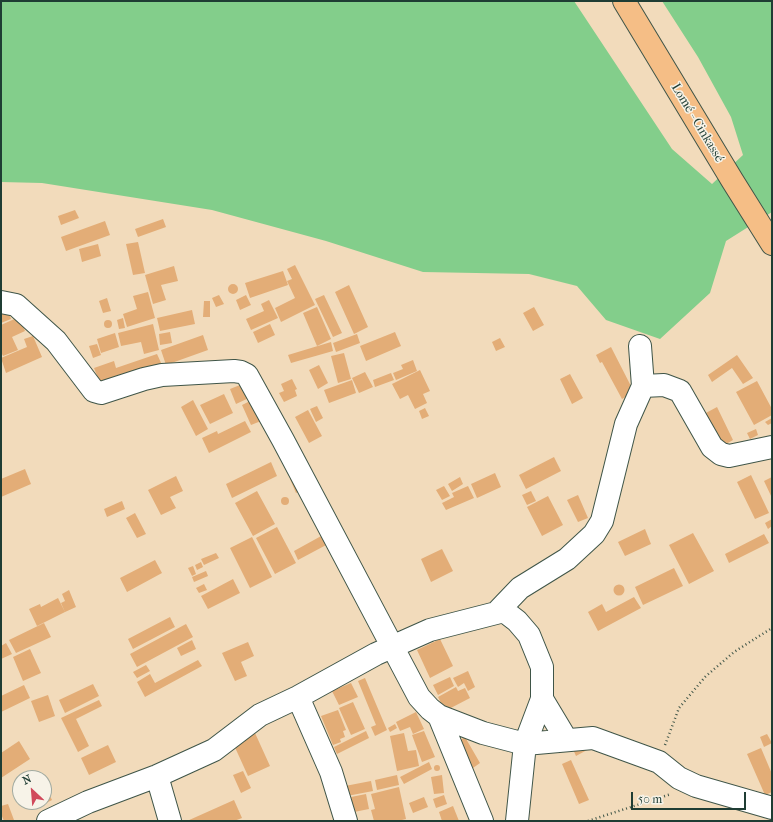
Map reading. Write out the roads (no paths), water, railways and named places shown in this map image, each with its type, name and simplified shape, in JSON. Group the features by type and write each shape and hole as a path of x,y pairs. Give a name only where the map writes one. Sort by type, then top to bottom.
{"highway":[{"name":"Lomé - Cinkassé","path":"624,1 772,244"}],"street":[{"path":"1,302 16,305 56,341 94,391 101,393 144,378 162,375 234,371 247,375 284,440 392,647 420,697 430,709 439,716 483,733 525,744 566,739 593,738 659,762 679,778 696,786 772,808"},
{"path":"498,612 520,588 567,558 594,534 602,521 626,424 643,386 640,346"},
{"path":"643,386 664,385 680,392 712,447 720,454 729,456 772,447"},
{"path":"48,821 88,802 157,776 214,750 260,715 298,697 392,647 430,630 504,611 510,615 529,635 542,667 542,699 525,744 516,821"},
{"path":"298,697 331,772 346,821"},
{"path":"542,699 566,739"},
{"path":"439,716 482,821"},
{"path":"157,776 170,821"}]}
